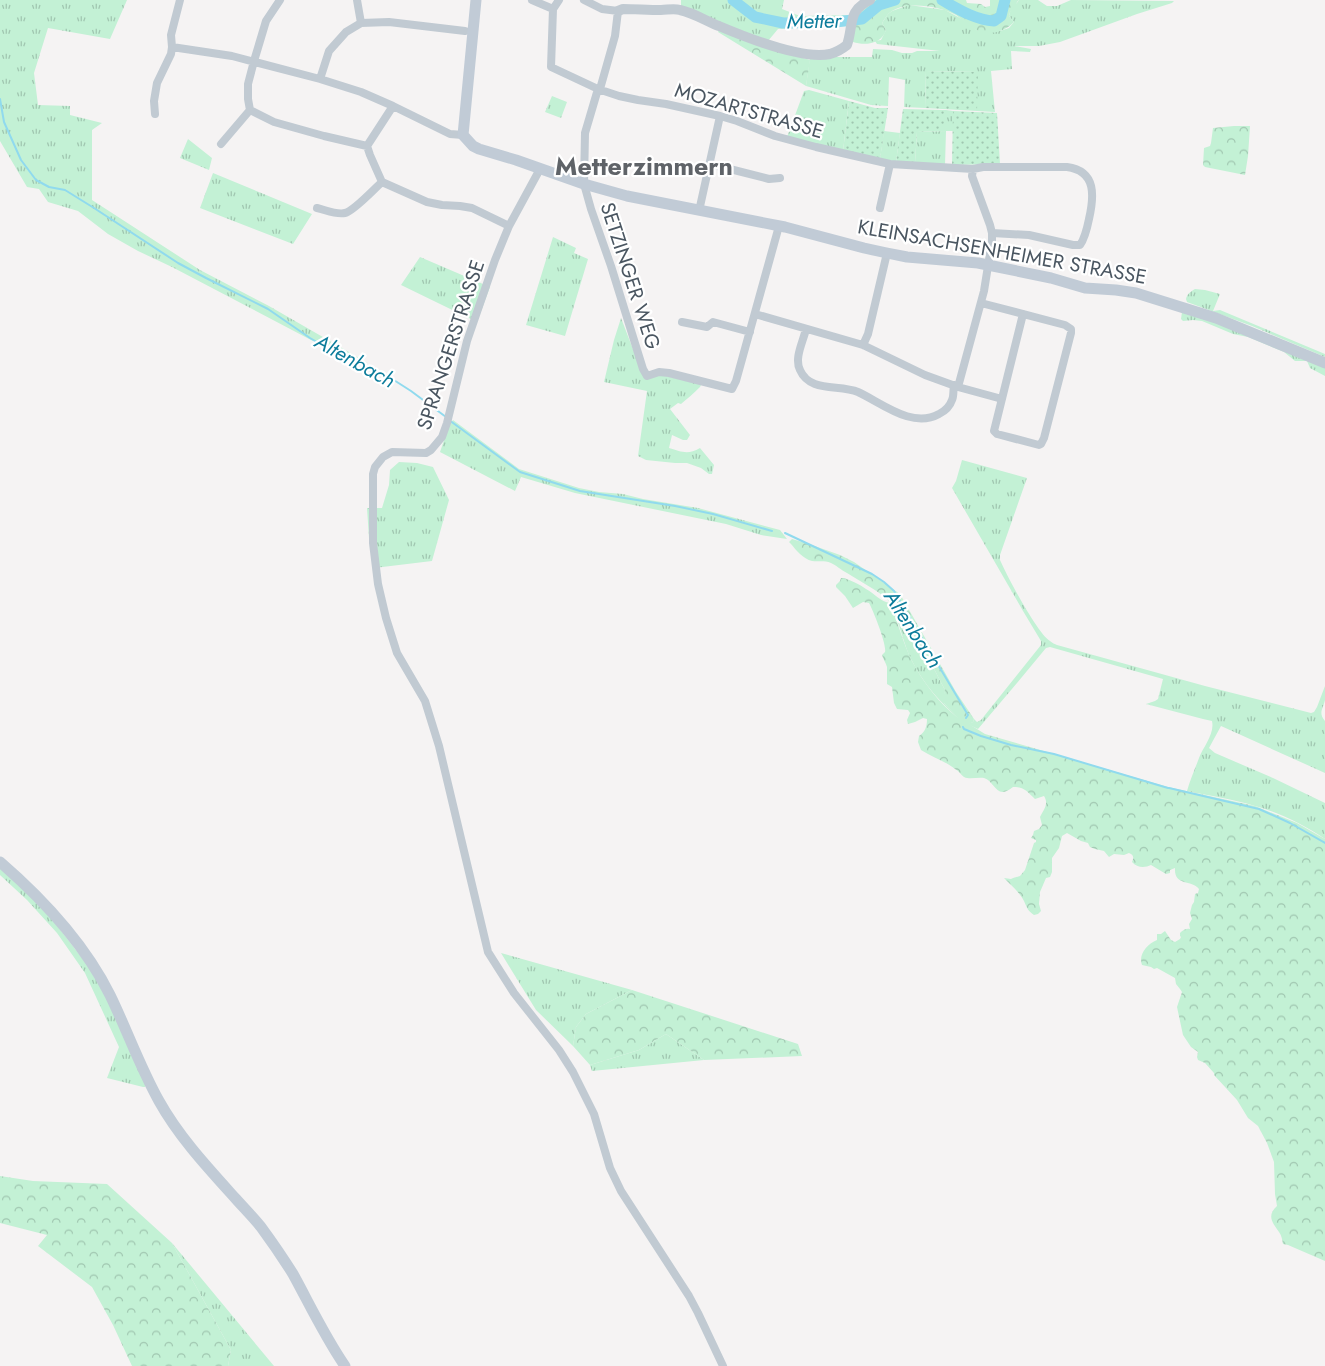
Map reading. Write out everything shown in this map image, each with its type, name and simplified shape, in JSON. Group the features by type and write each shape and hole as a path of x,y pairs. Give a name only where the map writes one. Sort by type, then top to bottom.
{"main road":[{"path":"464,135 476,0"},
{"name":"KLEINSACHSENHEIMER STRASSE","path":"464,135 479,150 627,196 779,226 887,253 972,262 1051,278 1085,288 1136,293 1216,318 1325,363"},
{"path":"0,862 27,885 55,915 85,953 109,994 159,1101 172,1122 194,1151 260,1226 274,1245 345,1366"}],"street":[{"path":"155,114 154,102 158,83 170,54 172,46 170,36 180,0"},
{"path":"250,110 248,84 254,61 266,21 280,0"},
{"path":"357,0 362,23"},
{"path":"532,0 553,10 559,0"},
{"path":"584,0 602,9 618,11 623,9 678,9 689,12 735,33 788,50 817,55 839,51 847,45 853,13 870,0"},
{"name":"MOZARTSTRASSE","path":"553,10 551,67 619,96 720,116 790,140 890,164 973,170 983,168 1067,167 1076,168 1087,177 1092,187 1093,198 1088,226 1080,245 1025,234 992,233"},
{"path":"584,184 585,133 615,36 618,11"},
{"path":"320,79 330,51 346,32 362,23 389,22 465,31"},
{"path":"172,46 232,56 320,79 362,92 450,134 464,135"},
{"path":"367,146 393,106"},
{"path":"220,144 250,110"},
{"path":"250,110 274,122 367,146"},
{"path":"698,211 720,116"},
{"path":"367,146 382,182 427,202 472,208 509,226"},
{"path":"710,164 769,179 780,178"},
{"path":"880,208 890,164"},
{"name":"SPRANGERSTRASSE","path":"540,169 509,226 495,260 467,342 442,438 426,453 392,452 383,457 375,467 373,474 373,544 378,584 397,653 426,701 439,746 488,952 514,993 559,1050 573,1072 592,1108 610,1168 621,1190 689,1296 723,1366"},
{"path":"806,329 799,354 798,367 806,379 817,385 850,390 898,413 920,419 932,417 945,410 952,401 981,303 992,233 972,176 973,170"},
{"path":"317,208 335,213 347,213 382,182"},
{"name":"SETZINGER WEG","path":"584,184 643,369 647,376 659,372 668,373 732,389 750,332"},
{"path":"682,322 707,327 714,322 750,332 779,226"},
{"path":"863,344 868,334 887,253"},
{"path":"981,303 1024,314 1066,325 1071,331 1041,444 995,433 1024,314"},
{"path":"755,314 863,344 925,375 1002,399"}],"green space":[{"path":"0,0 127,0 110,39 48,28 34,73 38,105 70,106 70,115 102,123 92,130 92,200 200,270 269,306 368,363 311,340 138,251 108,234 78,211 48,202 39,189 27,187 0,141"},
{"path":"681,0 784,0 782,9 800,16 849,15 848,26 778,29 768,41 681,7"},
{"path":"870,0 966,0 967,3 981,4 985,7 990,6 990,0 1019,0 1015,10 1010,12 1009,16 1014,22 1007,28 997,32 978,31 949,12 915,5 892,11 882,23 886,30 884,35 877,41 868,44 853,42 853,13"},
{"path":"1019,0 1038,0 1047,6 1057,6 1071,0 1174,1 1060,42 1039,46 1014,46 1031,49 1030,52 1011,51 1012,69 991,71 995,112 977,111 977,72 926,71 925,108 904,107 905,80 889,77 888,106 871,105 806,86 810,57 872,57 873,49 892,50 902,53 940,51 877,44 875,41 881,40 886,30 882,23 892,11 909,5 945,10 962,19 978,31 1000,31 1009,28 1014,22 1009,16"},
{"path":"719,30 810,60 806,86 718,32"},
{"path":"926,71 978,72 977,111 925,108"},
{"path":"809,90 849,101 843,151 787,137 804,91"},
{"path":"552,96 567,102 561,118 545,112"},
{"path":"849,101 875,108 888,108 880,159 843,151"},
{"path":"903,109 946,110 946,131 917,132 915,162 896,162"},
{"path":"946,110 953,111 953,131 946,131"},
{"path":"953,111 997,113 1000,164 952,165"},
{"path":"1250,126 1245,175 1205,167 1203,165 1204,148 1210,146 1213,128"},
{"path":"884,131 900,133 896,162 880,159"},
{"path":"946,131 945,165 915,162 917,132"},
{"path":"188,139 212,158 209,170 180,158"},
{"path":"213,173 312,214 293,244 200,208"},
{"path":"553,237 576,248 574,253 588,259 565,336 526,325"},
{"path":"420,257 490,287 477,322 401,285"},
{"path":"1195,289 1220,294 1213,311 1220,310 1325,354 1325,357 1252,326 1187,302 1187,296"},
{"path":"1182,312 1194,314 1325,367 1325,376 1310,368 1307,361 1295,361 1284,352 1248,337 1233,334 1202,321 1183,321 1181,319"},
{"path":"621,318 641,370 701,385 681,404 678,403 670,409 690,435 687,440 683,440 672,435 669,448 688,452 700,448 714,465 712,474 687,463 646,460 638,456 647,391 604,382"},
{"path":"453,420 519,469 579,488 698,508 780,530 787,539 761,535 726,524 575,493 521,477 515,491 440,452"},
{"path":"962,460 1027,478 1000,555 1000,560 1030,616 1044,636 1052,642 1057,645 1205,686 1311,713 1317,707 1325,686 1325,700 1321,713 1325,721 1325,773 1221,726 1209,748 1215,753 1325,803 1325,839 1274,812 1238,801 1187,791 1199,758 1212,731 1212,721 1146,704 1158,699 1163,679 1050,647 1046,648 978,729 967,724 973,722 974,719 977,722 981,720 1041,645 1041,641 952,488"},
{"path":"399,462 417,463 433,467 449,500 432,561 374,568 367,508 382,508 389,485 390,470"},
{"path":"792,539 840,555 854,562 900,594 956,692 974,719 969,724 985,734 1168,787 1255,806 1297,823 1325,839 1325,1261 1283,1244 1281,1235 1271,1216 1277,1206 1274,1162 1267,1143 1258,1126 1248,1118 1237,1100 1205,1063 1198,1060 1198,1052 1191,1047 1183,1035 1177,1007 1182,992 1176,984 1175,978 1157,968 1154,969 1142,965 1142,954 1150,944 1157,940 1157,934 1165,931 1171,940 1175,942 1180,939 1181,932 1190,929 1189,924 1192,919 1190,913 1195,894 1198,893 1199,889 1177,878 1175,868 1166,874 1151,865 1144,867 1136,865 1132,862 1133,857 1129,853 1124,855 1114,854 1109,857 1104,851 1090,847 1088,843 1067,833 1062,836 1059,848 1052,858 1052,872 1050,877 1046,878 1040,892 1039,904 1041,911 1038,914 1032,914 1020,895 1004,878 1011,879 1020,876 1025,870 1036,842 1036,840 1031,838 1034,831 1042,825 1040,817 1046,804 1044,796 1035,799 1026,790 1017,787 1003,792 999,791 988,780 964,777 951,766 921,750 918,742 919,736 925,729 927,719 923,718 908,724 907,720 910,713 908,710 897,709 894,703 892,687 887,684 887,667 882,655 885,652 884,642 869,603 863,602 853,608 836,585 841,578 844,578 890,603 916,669 938,699 958,718 944,703 945,690 899,606 893,597 889,595 889,601 874,589 833,564 812,561 806,558 789,542"},
{"path":"889,595 893,597 899,606 945,690 944,703 962,722 947,708 921,677 909,654 890,604"},
{"path":"0,867 39,902 92,971 108,999 146,1083 145,1087 107,1078 119,1047 85,973 57,933 27,900 0,875"},
{"path":"501,953 632,990 586,1014 576,1027 573,1046 536,1010"},
{"path":"632,990 798,1044 802,1056 704,1060 666,1034 639,1050 590,1065 573,1046 576,1027 586,1014"},
{"path":"666,1034 704,1060 592,1071 590,1065 639,1050"},
{"path":"0,1176 33,1181 107,1184 172,1243 231,1350 228,1366 132,1366 113,1325 92,1287 38,1246 47,1235 0,1223"},
{"path":"172,1243 274,1366 228,1366 231,1350"}],"waterway":[{"name":"Metter","path":"733,0 755,17 783,23 835,22 862,19 879,5 895,0"},
{"name":"Metter","path":"942,0 973,16 994,21 1001,16 1005,0"},
{"name":"Altenbach","path":"0,99 4,122 21,160 36,180 49,187 65,190 178,263 268,309 327,348 386,375 446,417"},
{"name":"Altenbach","path":"449,420 520,472 580,491 675,506 713,514 772,531"},
{"name":"Altenbach","path":"785,533 872,574 894,591 968,715 966,718"},
{"name":"Altenbach","path":"963,727 981,736 1011,745 1054,754 1168,788"},
{"name":"Altenbach","path":"1169,788 1259,809 1290,823 1325,843"}],"district":[{"name":"Metterzimmern","path":"644,166"}]}
